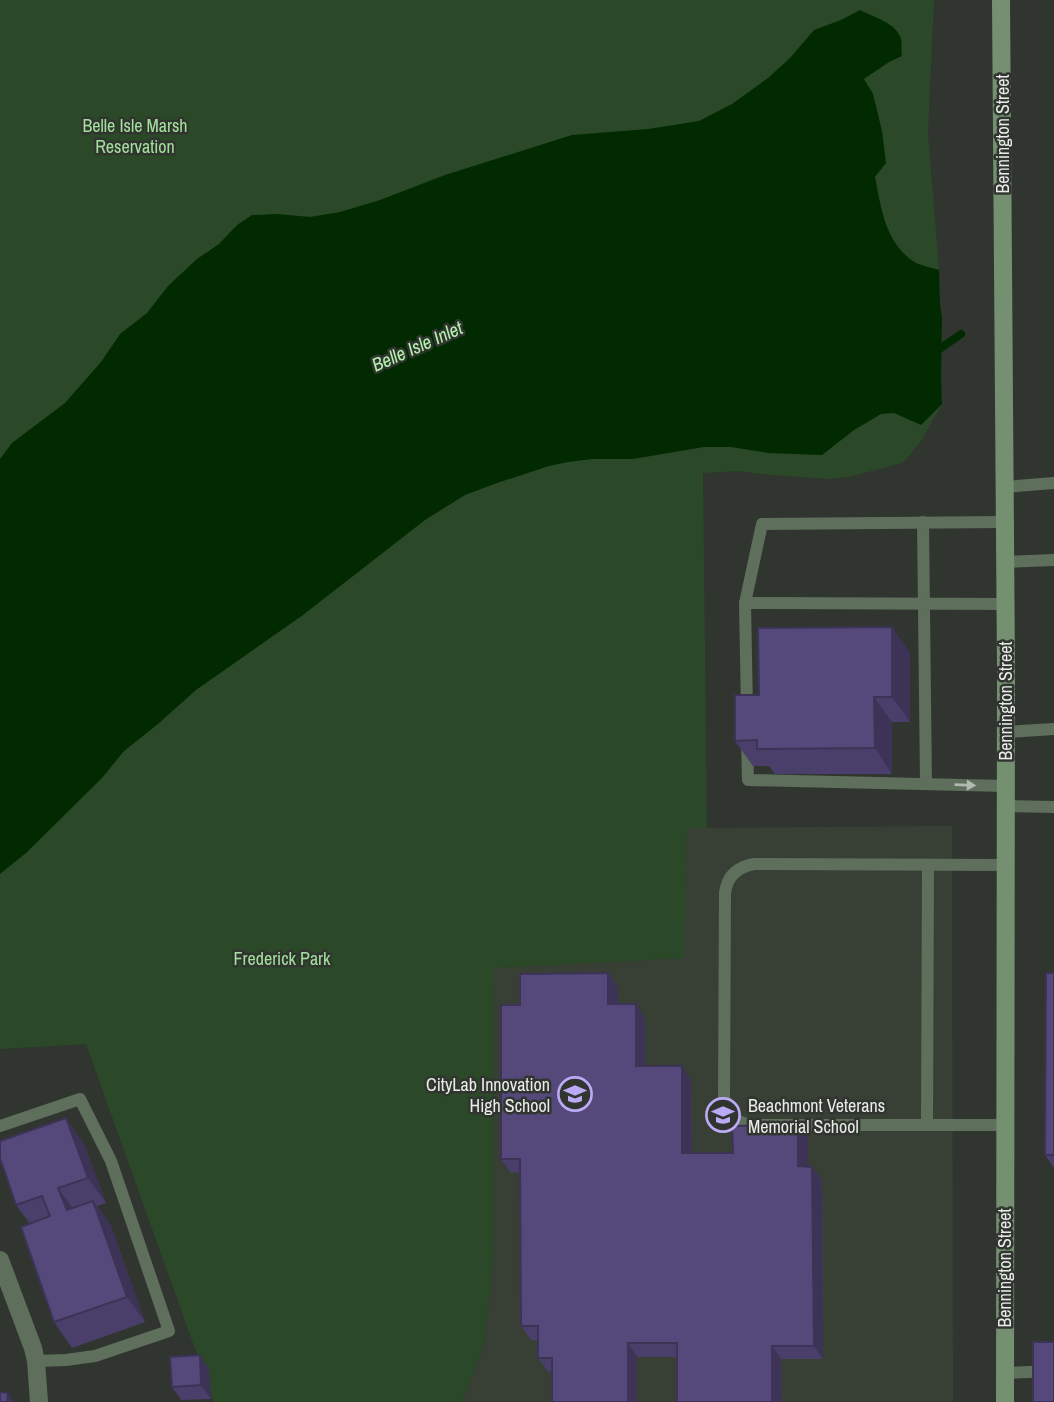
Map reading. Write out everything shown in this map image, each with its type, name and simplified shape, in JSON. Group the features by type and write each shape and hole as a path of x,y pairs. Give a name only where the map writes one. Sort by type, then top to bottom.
{"main road":[{"name":"Bennington Street","path":"1001,0 1006,732 1004,1402"}],"street":[{"path":"0,1260 36,1361 38,1402"}],"lane":[{"path":"1004,487 1054,483"},
{"path":"923,522 926,784"},
{"path":"1004,522 762,524 745,603 748,780 1005,786"},
{"path":"1005,562 1054,560"},
{"path":"745,603 1005,604"},
{"path":"1006,732 1054,729"},
{"path":"1005,806 1054,807"},
{"path":"1004,1125 747,1125 737,1121 729,1113 724,1097 725,893 727,882 733,873 754,864 1005,865"},
{"path":"927,1125 928,865"},
{"path":"0,1126 80,1099 111,1161 169,1331 96,1356 36,1361"},
{"path":"1004,1373 1054,1371"}],"shaded area":[{"name":"Beachmont Veterans Memorial School","path":"952,826 953,1402 462,1402 484,1345 493,1262 494,968 683,958 687,828"}],"green space":[{"path":"0,0 934,0 928,133 942,318 942,404 921,441 903,463 831,479 738,471 703,473 707,828 687,828 684,958 494,968 493,1262 484,1345 462,1402 214,1402 86,1044 0,1049"}],"water":[{"name":"Belle Isle Inlet","path":"860,10 890,25 899,33 901,39 902,56 864,79 873,94 886,163 875,177 886,223 896,244 916,263 939,270 942,404 921,425 894,413 881,414 854,430 822,455 704,447 633,459 592,459 549,466 465,495 425,520 303,615 196,690 124,751 102,778 26,853 0,874 0,459 12,443 65,403 101,362 120,334 147,313 168,286 197,259 252,215 310,217 340,212 572,135 648,129 699,121 732,104 768,78 814,30"}],"building":[{"path":"892,627 892,697 874,697 875,748 757,749 757,740 735,741 735,695 759,695 758,628"},
{"path":"608,973 608,1004 636,1004 636,1066 682,1066 682,1153 733,1153 732,1126 798,1125 798,1166 812,1167 814,1346 772,1346 772,1402 677,1402 677,1343 628,1343 628,1402 552,1402 552,1358 538,1358 538,1326 521,1326 520,1159 501,1159 501,1005 520,1005 520,974"},
{"path":"1046,973 1054,973 1054,1155 1045,1155"},
{"path":"66,1118 88,1178 58,1188 67,1210 93,1201 127,1297 54,1322 21,1227 50,1216 42,1196 16,1205 0,1158 0,1141"},
{"path":"1033,1342 1054,1342 1054,1402 1033,1402"},
{"path":"200,1355 201,1385 172,1387 170,1357"},
{"path":"0,1392 8,1393 7,1402 0,1402"}],"waterway":[{"path":"941,348 961,334"}],"place":[{"name":"CityLab Innovation High School","path":"575,1094"},
{"name":"Beachmont Veterans Memorial School","path":"723,1115"}],"park label":[{"name":"Belle Isle Marsh Reservation","path":"135,135"},
{"name":"Frederick Park","path":"282,958"}]}
